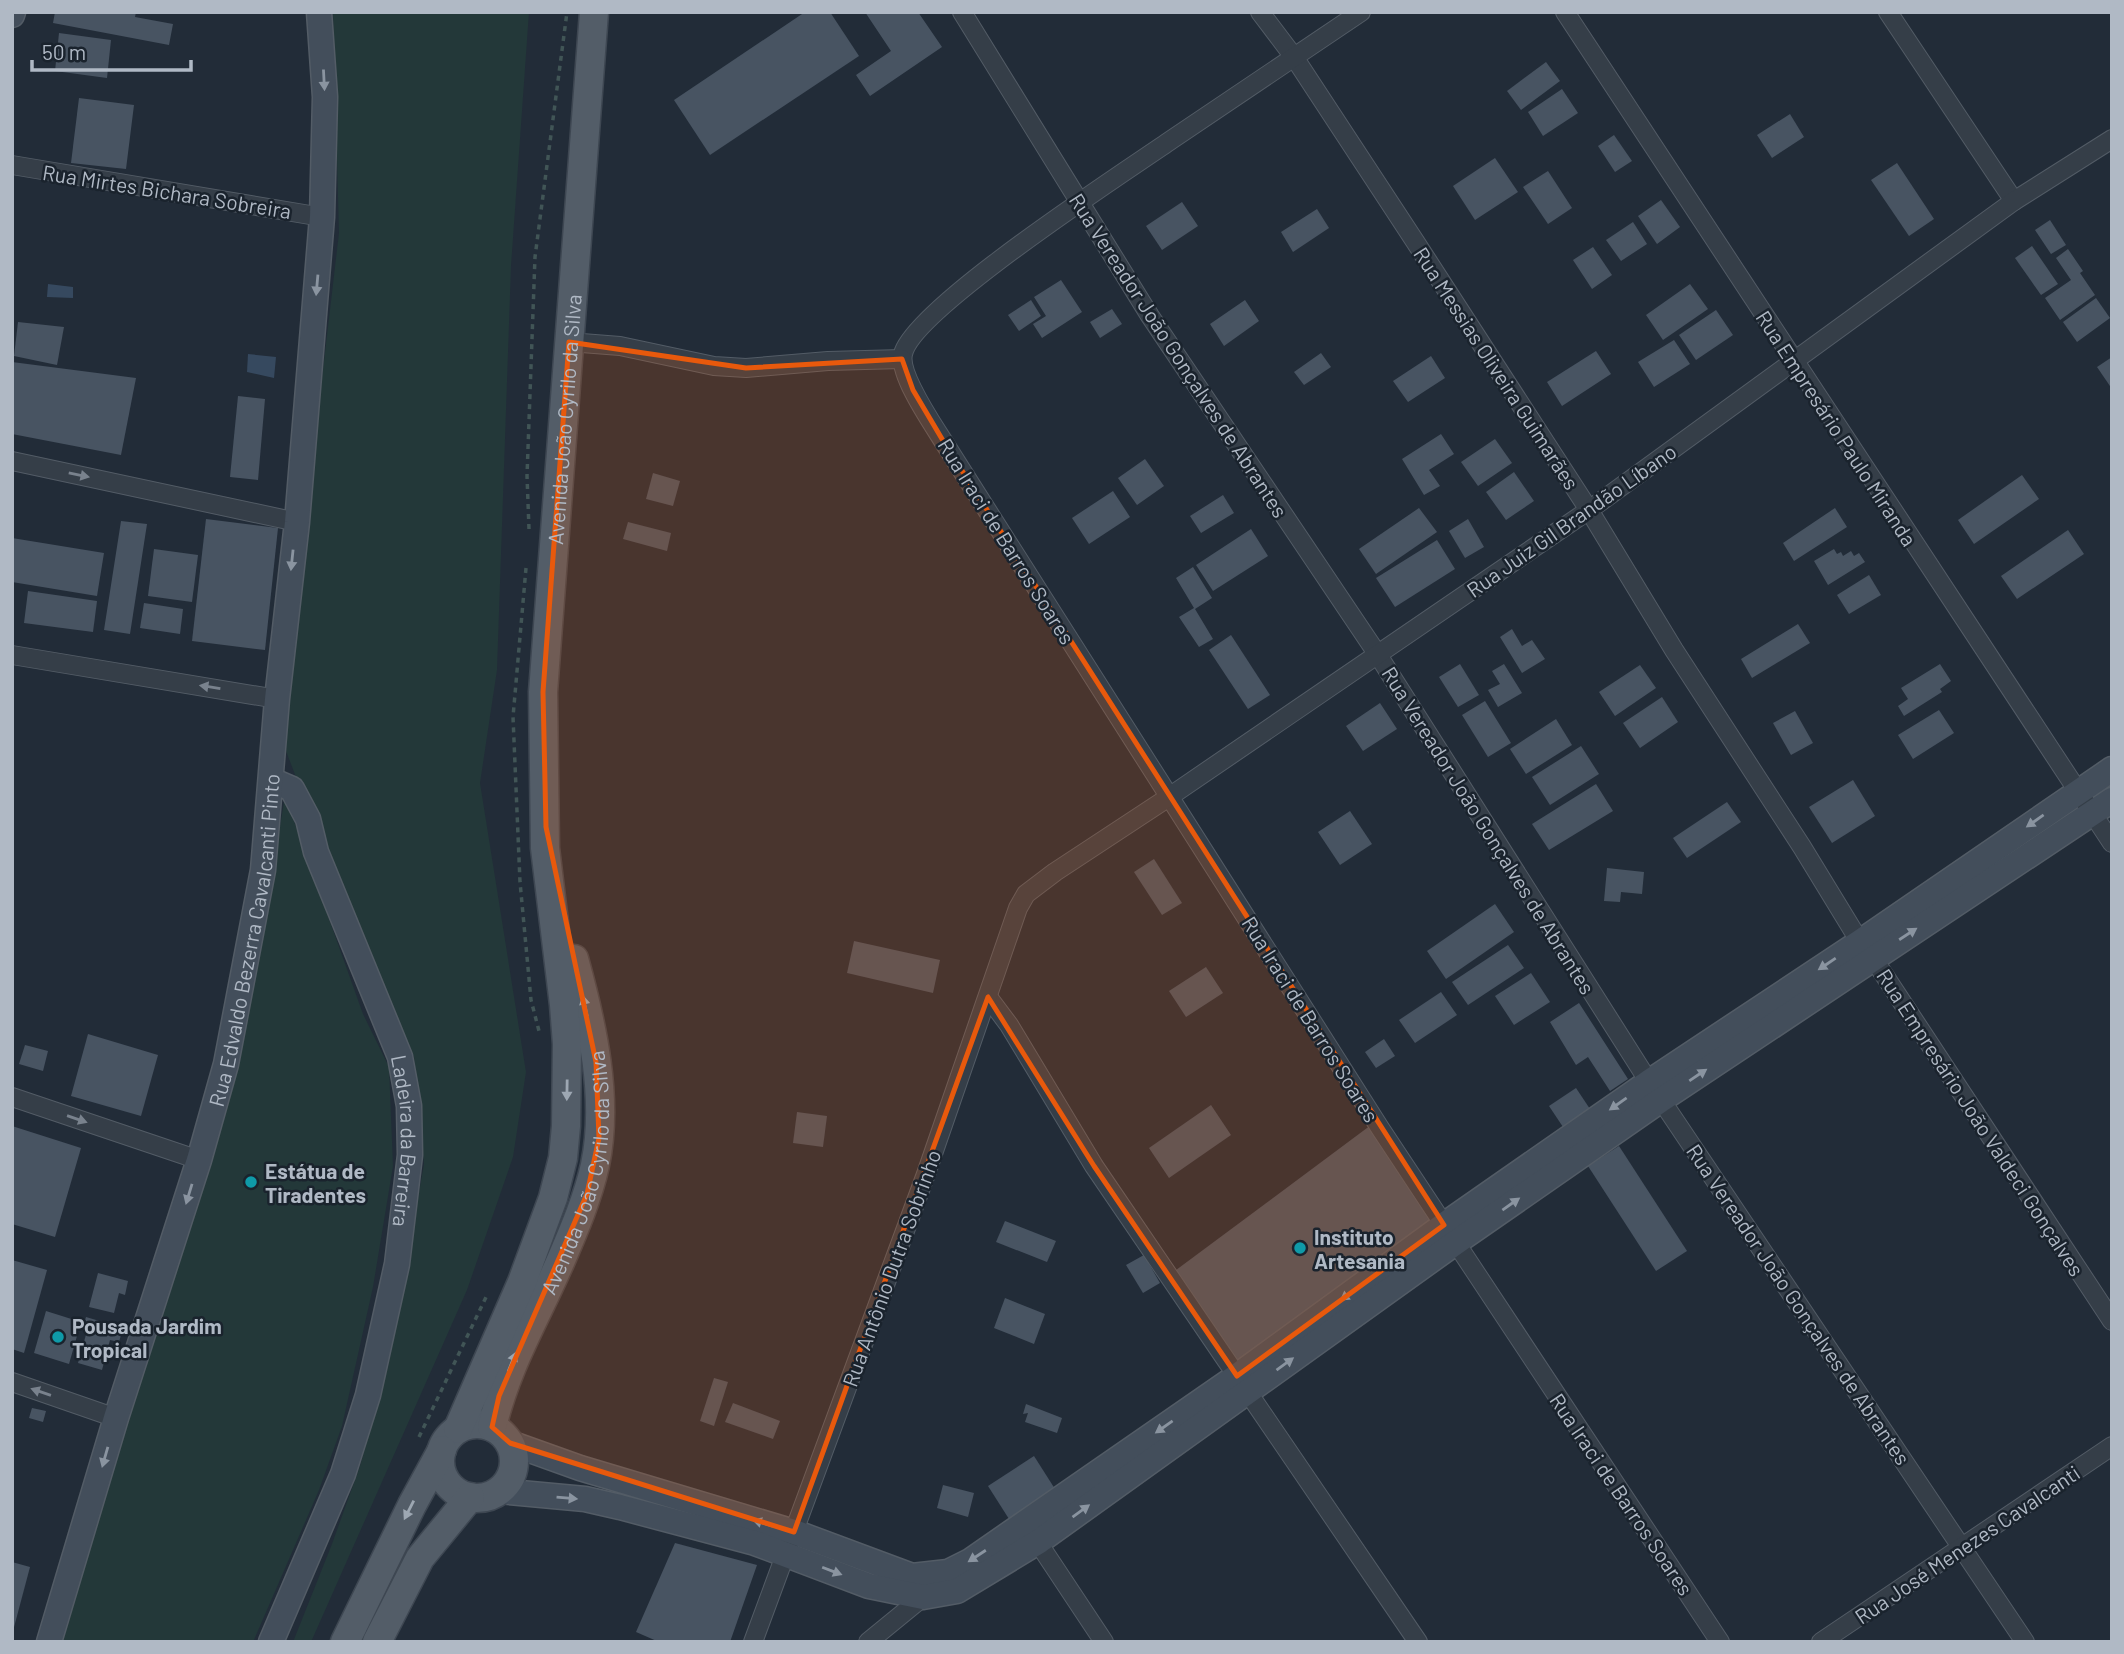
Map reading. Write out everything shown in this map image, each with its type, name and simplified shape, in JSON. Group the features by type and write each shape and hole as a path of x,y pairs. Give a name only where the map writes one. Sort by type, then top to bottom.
{"main road":[{"name":"Rua Edvaldo Bezerra Cavalcanti Pinto","path":"49,1642 116,1418 199,1160 226,1064 264,870 277,699 297,522 322,216 325,108 319,12"},
{"name":"Avenida João Cyrilo da Silva","path":"345,1642 412,1505 439,1439 522,1282 553,1198 563,1158 567,1044 545,848 543,691 594,12"},
{"path":"1867,950 2112,769"},
{"name":"Ladeira da Barreira","path":"271,780 292,789 308,819 316,852 400,1058 409,1106 410,1155 397,1264 368,1395 343,1474 271,1642"},
{"path":"1031,1532 948,1572 912,1576 790,1543 580,1468 474,1424 439,1439 440,1463 447,1482 451,1488 470,1497 478,1499 499,1491 586,1499 703,1529 790,1543 869,1586 923,1597 957,1591 1031,1532 1655,1091 1867,950 2102,806"},
{"name":"Avenida João Cyrilo da Silva","path":"499,1491 510,1478 514,1466 501,1435 499,1396 509,1369 561,1260 587,1194 599,1138 600,1091 596,1062 552,848 545,827"},
{"path":"377,1642 421,1558 470,1497"}],"street":[{"name":"Rua Vereador João Gonçalves de Abrantes","path":"962,12 1150,316 1378,655 1655,1091 2025,1642"},
{"name":"Rua Messias Oliveira Guimarães","path":"1260,12 1294,57 1588,510 1674,650 1867,950"},
{"path":"569,342 621,346 714,366 746,368 828,361 902,359 903,351 909,342 929,319 965,287 1079,204 1361,12"},
{"name":"Rua Empresário Paulo Miranda","path":"1565,12 1792,361 2078,792 2102,806 2112,843"},
{"path":"1888,12 2014,201"},
{"name":"Rua Juiz Gil Brandão Líbano","path":"1026,894 1097,842 1169,797 1588,510 2014,201 2112,139"},
{"name":"Rua Mirtes Bichara Sobreira","path":"12,165 322,216"},
{"name":"Rua Iraci de Barros Soares","path":"902,359 913,390 1169,797 1450,1234 1720,1642"},
{"path":"12,461 297,522"},
{"path":"12,655 277,699"},
{"name":"Rua Antônio Dutra Sobrinho","path":"753,1642 922,1186 1018,908 1026,894"},
{"name":"Rua Empresário João Valdeci Gonçalves","path":"1867,950 2112,1321"},
{"path":"988,997 1009,1026 1094,1166 1418,1642"},
{"path":"12,1097 199,1160"},
{"path":"12,1382 116,1418"},
{"name":"Rua José Menezes Cavalcanti","path":"1821,1642 2112,1446"},
{"path":"1031,1532 1104,1642"},
{"path":"868,1642 923,1597"}],"path":[{"path":"529,542 527,475 535,257 567,12"},
{"path":"526,568 513,717 521,895 531,1000 542,1040"},
{"path":"439,1439 489,1291"}],"highlighted area":[{"path":"569,342 746,368 902,359 913,390 945,444 1444,1225 1237,1376 1094,1166 988,997 794,1532 510,1443 492,1427 499,1396 587,1194 599,1138 596,1062 546,827 543,692"}],"green space":[{"path":"333,12 529,12 511,266 497,670 480,783 526,1072 513,1157 467,1290 311,1642 293,1642 360,1466 388,1367 424,1164 414,1057 366,960 286,751 290,651 339,233"},
{"path":"285,796 363,1014 389,1067 393,1166 373,1287 342,1426 319,1490 253,1642 62,1642 275,856"}],"water":[{"path":"48,284 73,287 73,298 47,297"},
{"path":"248,354 276,357 274,378 247,372"}],"building":[{"path":"55,12 136,12 135,17 173,24 169,45 53,23"},
{"path":"805,12 830,12 859,56 710,155 674,100"},
{"path":"865,12 918,12 942,47 870,96 856,75 891,51"},
{"path":"59,33 111,40 107,78 55,71"},
{"path":"1546,62 1560,81 1521,110 1507,91"},
{"path":"1562,89 1578,113 1543,136 1528,112"},
{"path":"79,98 134,105 126,169 71,163"},
{"path":"1790,114 1804,137 1772,158 1757,135"},
{"path":"1614,135 1632,161 1615,172 1598,146"},
{"path":"1495,158 1518,192 1475,220 1453,186"},
{"path":"1897,163 1934,219 1909,236 1871,180"},
{"path":"1548,171 1572,208 1548,224 1523,187"},
{"path":"1661,200 1680,227 1657,244 1638,216"},
{"path":"1182,202 1198,226 1162,250 1146,226"},
{"path":"1317,209 1329,228 1293,252 1281,232"},
{"path":"2050,220 2066,245 2051,254 2035,230"},
{"path":"1633,222 1647,244 1621,261 1606,240"},
{"path":"2032,246 2058,284 2041,295 2015,258"},
{"path":"1593,247 1612,275 1592,289 1573,260"},
{"path":"2068,249 2095,295 2060,320 2045,298 2071,280 2056,258"},
{"path":"1061,280 1082,312 1042,338 1033,324 1046,316 1034,297"},
{"path":"1690,284 1708,309 1663,340 1646,315"},
{"path":"2096,298 2110,318 2077,342 2063,322"},
{"path":"1031,300 1041,316 1019,331 1008,315"},
{"path":"1245,300 1259,321 1224,346 1210,324"},
{"path":"1112,309 1122,324 1100,338 1090,322"},
{"path":"1716,310 1733,335 1696,360 1679,335"},
{"path":"18,322 64,327 57,365 14,356"},
{"path":"1674,340 1690,364 1654,387 1638,362"},
{"path":"1596,351 1611,374 1562,406 1547,382"},
{"path":"1321,353 1331,367 1304,385 1294,372"},
{"path":"1431,356 1445,378 1408,402 1393,381"},
{"path":"2112,357 2112,389 2097,367"},
{"path":"12,362 136,378 121,455 12,434"},
{"path":"238,396 265,399 258,480 230,477"},
{"path":"1441,434 1454,454 1429,470 1440,486 1424,495 1402,459"},
{"path":"1495,439 1512,463 1478,486 1461,462"},
{"path":"1145,459 1164,486 1137,505 1118,478"},
{"path":"1514,472 1534,501 1506,520 1486,492"},
{"path":"653,473 680,481 673,506 646,499"},
{"path":"2022,475 2039,499 1974,544 1958,520"},
{"path":"1113,491 1130,517 1089,544 1072,518"},
{"path":"1223,495 1234,513 1201,533 1190,516"},
{"path":"1419,508 1437,532 1376,574 1359,549"},
{"path":"1835,508 1847,527 1794,561 1783,543"},
{"path":"206,519 278,528 265,650 192,641"},
{"path":"1468,519 1484,547 1465,558 1449,531"},
{"path":"121,521 147,524 130,634 104,630"},
{"path":"628,522 671,533 667,551 623,539"},
{"path":"1251,529 1268,556 1213,591 1196,565"},
{"path":"2068,530 2084,554 2017,599 2001,576"},
{"path":"12,538 104,553 97,596 12,582"},
{"path":"1437,540 1455,569 1395,607 1376,578"},
{"path":"154,549 198,555 192,602 148,596"},
{"path":"1834,549 1837,554 1841,552 1843,556 1851,551 1854,556 1859,553 1865,562 1828,585 1814,561"},
{"path":"1193,567 1212,598 1195,609 1213,639 1199,647 1179,617 1194,608 1176,578"},
{"path":"1869,575 1881,595 1849,614 1837,595"},
{"path":"28,591 97,601 93,632 24,623"},
{"path":"144,603 183,609 180,634 140,628"},
{"path":"1798,624 1810,643 1752,678 1741,659"},
{"path":"1512,629 1522,646 1532,640 1545,659 1522,673 1500,637"},
{"path":"1231,635 1270,695 1248,709 1209,650"},
{"path":"1460,664 1479,695 1458,707 1439,677"},
{"path":"1504,664 1522,693 1498,707 1488,690 1500,684 1492,671"},
{"path":"1940,664 1951,681 1940,689 1942,692 1904,716 1898,706 1908,699 1901,688"},
{"path":"1640,665 1656,688 1615,716 1599,692"},
{"path":"1662,697 1678,722 1640,748 1623,723"},
{"path":"1485,701 1511,743 1488,757 1462,715"},
{"path":"1380,703 1397,729 1363,751 1346,726"},
{"path":"1939,710 1954,733 1913,759 1898,735"},
{"path":"1795,711 1813,743 1791,755 1773,723"},
{"path":"1556,719 1572,745 1526,774 1510,749"},
{"path":"1581,746 1599,774 1550,805 1532,777"},
{"path":"1853,780 1875,816 1832,843 1809,807"},
{"path":"1596,784 1613,811 1549,850 1532,824"},
{"path":"1727,802 1741,822 1687,858 1673,838"},
{"path":"1350,811 1372,844 1340,865 1318,832"},
{"path":"1154,859 1182,903 1162,915 1134,872"},
{"path":"1607,868 1644,872 1642,894 1621,892 1620,902 1604,901"},
{"path":"1495,904 1514,932 1446,979 1427,951"},
{"path":"854,941 940,960 933,993 847,973"},
{"path":"1508,945 1524,968 1468,1005 1452,982"},
{"path":"1206,967 1223,993 1186,1017 1169,991"},
{"path":"1531,973 1550,1002 1514,1025 1495,996"},
{"path":"1441,992 1457,1015 1415,1043 1399,1020"},
{"path":"1579,1003 1628,1079 1610,1091 1588,1057 1576,1065 1550,1022"},
{"path":"88,1034 158,1055 141,1116 71,1096"},
{"path":"1384,1039 1395,1056 1376,1068 1365,1052"},
{"path":"25,1045 48,1051 43,1071 19,1064"},
{"path":"1576,1088 1592,1112 1565,1130 1549,1106"},
{"path":"1211,1105 1231,1135 1169,1178 1149,1148"},
{"path":"797,1112 827,1116 823,1147 793,1143"},
{"name":"Instituto Artesania","path":"1371,1125 1433,1220 1237,1360 1168,1276"},
{"path":"12,1126 81,1148 55,1237 12,1224"},
{"path":"1619,1146 1687,1251 1656,1271 1588,1166"},
{"path":"1005,1221 1056,1241 1047,1262 996,1242"},
{"path":"1144,1255 1160,1283 1143,1293 1126,1265"},
{"path":"12,1260 47,1270 24,1353 12,1349"},
{"path":"98,1273 128,1281 125,1295 119,1293 114,1313 89,1307"},
{"path":"1005,1298 1045,1314 1034,1344 994,1328"},
{"name":"Pousada Jardim Tropical","path":"46,1311 81,1322 69,1364 34,1353"},
{"path":"86,1317 123,1328 119,1342 110,1340 102,1370 78,1363 87,1331 82,1330"},
{"path":"714,1378 728,1382 714,1426 700,1421"},
{"path":"733,1403 780,1421 773,1439 725,1422"},
{"path":"1026,1404 1062,1418 1057,1433 1025,1422 1028,1413 1023,1414"},
{"path":"32,1408 46,1411 43,1422 29,1418"},
{"path":"1034,1456 1055,1489 1009,1519 988,1486"},
{"path":"943,1485 974,1493 968,1517 937,1508"},
{"path":"675,1543 757,1565 730,1642 659,1642 636,1632"},
{"path":"12,1562 30,1567 13,1631 12,1631"}],"place":[{"name":"Estátua de Tiradentes","path":"251,1182"},
{"name":"Instituto Artesania","path":"1300,1248"},
{"name":"Pousada Jardim Tropical","path":"58,1337"}]}
